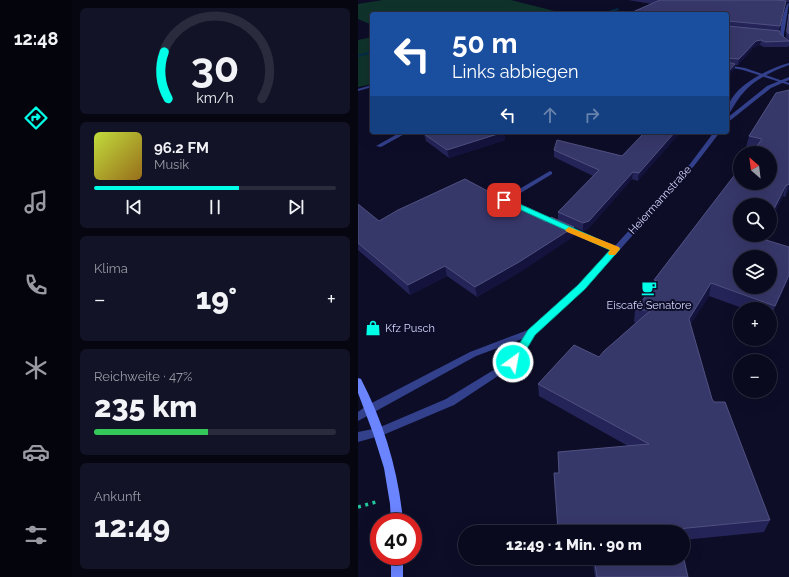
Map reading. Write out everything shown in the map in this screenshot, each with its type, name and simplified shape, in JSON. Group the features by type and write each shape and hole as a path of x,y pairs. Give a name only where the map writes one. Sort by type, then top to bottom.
{"main road":[{"path":"358,382 379,432 396,496 397,513"},
{"path":"397,565 397,577"}],"street":[{"path":"782,4 789,4 782,34 782,38 789,45"},
{"path":"774,34 782,34"},
{"path":"729,108 740,92 750,82 761,75 789,64"},
{"path":"729,66 744,69 789,84"},
{"path":"729,119 768,87 789,78"},
{"path":"358,90 370,87"},
{"path":"379,146 401,134"},
{"name":"Heiermannstraße","path":"358,437 379,432 450,402 513,362 531,332 582,287 692,165 715,134"},
{"path":"550,172 504,200 616,249"},
{"name":"Heiermannstraße","path":"358,417 370,409 473,354 531,332"}],"green space":[{"path":"383,0 511,0 558,12 370,12 370,24 358,19 358,4"},
{"path":"370,37 370,84 358,87 358,40"}],"building":[{"path":"660,0 786,1 780,26 729,21 729,12 633,12"},
{"path":"789,14 789,34 787,29"},
{"path":"729,26 780,31 780,34 789,41 756,41 739,59 729,58"},
{"path":"729,62 735,64 729,71"},
{"path":"789,90 789,184 786,185 777,203 777,198 733,198 733,242 772,242 789,247 789,275 777,302 764,302 742,294 777,294 777,250 733,250 733,291 711,283 689,319 712,399 714,402 725,402 770,520 690,528 690,525 558,525 554,473 559,473 558,452 649,444 538,384 574,345 599,357 651,310 635,310 657,281 654,280 733,177 733,190 777,190 777,146 757,146 762,139 749,136 776,93"},
{"path":"424,134 498,134 447,150"},
{"path":"643,134 673,134 639,173 633,172 589,221 583,223 558,212 599,170 554,150 557,140 622,156"},
{"path":"465,179 546,222 551,217 574,227 519,262 475,287 445,266 408,285 358,243 358,204 379,221 398,210"},
{"path":"595,565 685,565 688,577 597,577"}],"waterway":[{"path":"608,12 618,9"},
{"path":"358,56 370,53"}],"slow traffic":[{"path":"569,230 616,249 612,253"}],"place":[{"name":"Eiscafé Senatore","path":"649,288"},
{"name":"Kfz Pusch","path":"373,328"}],"route":[{"path":"504,200 616,249 582,287 531,332 513,362"}]}
